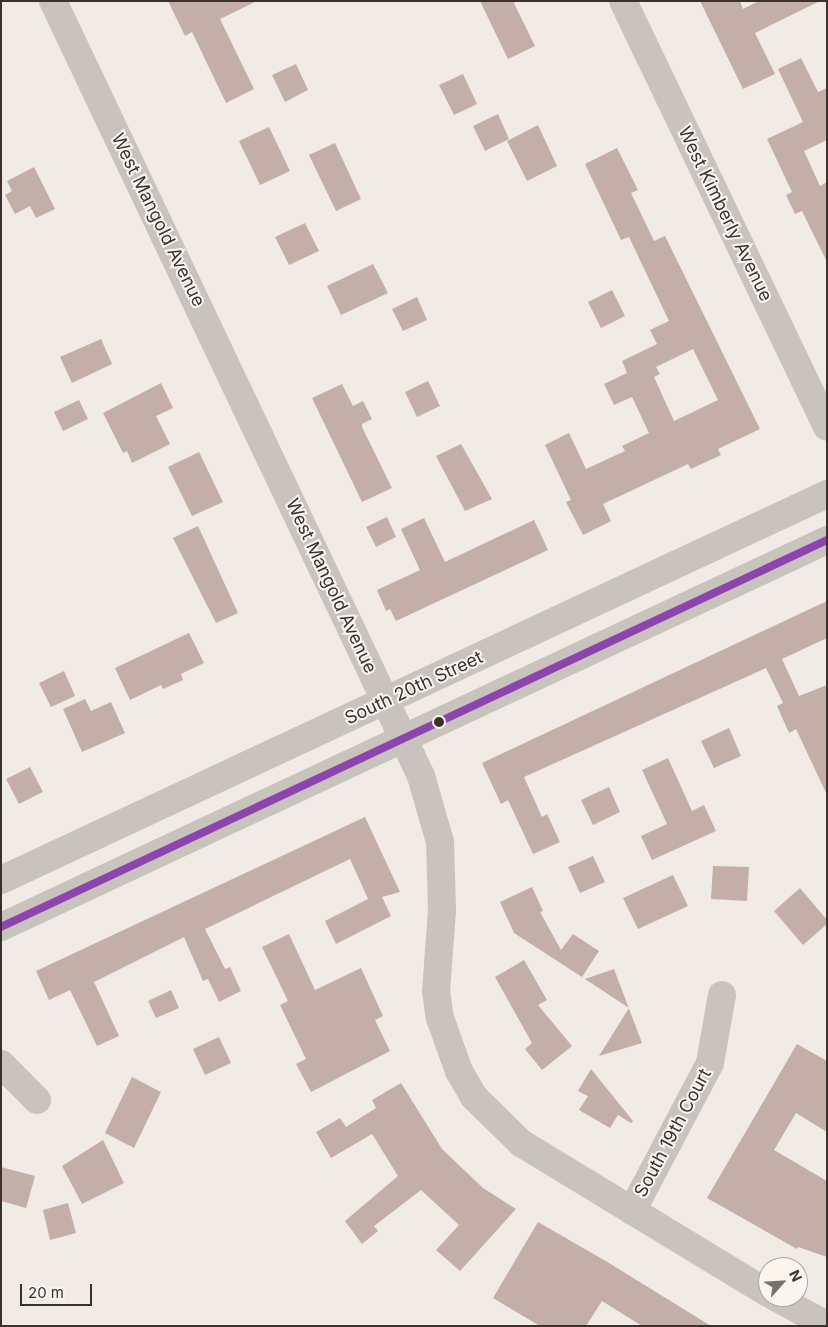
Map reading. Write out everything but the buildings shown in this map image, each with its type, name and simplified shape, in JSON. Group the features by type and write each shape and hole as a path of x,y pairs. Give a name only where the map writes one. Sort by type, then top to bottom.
{"street":[{"name":"West Mangold Avenue","path":"53,1 421,776 440,842 442,910 436,991 440,1018 459,1071 474,1097 521,1143 758,1287"},
{"name":"West Kimberly Avenue","path":"623,1 827,427"},
{"name":"South 20th Street","path":"1,880 386,702 827,494"},
{"path":"1,927 827,540"},
{"name":"South 19th Court","path":"632,1211 710,1063 722,995"},
{"path":"1,1064 36,1100"},
{"path":"793,1307 827,1325"}],"transit line":[{"name":"20","path":"1,927 827,540"}]}
